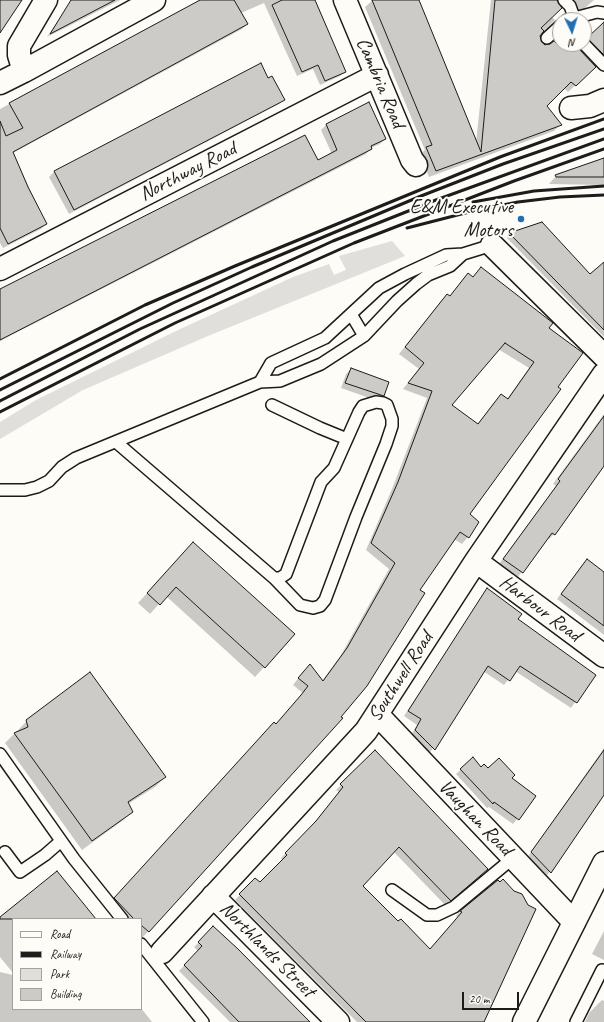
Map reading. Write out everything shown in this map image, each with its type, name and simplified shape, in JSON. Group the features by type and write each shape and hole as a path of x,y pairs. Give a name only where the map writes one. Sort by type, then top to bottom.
{"street":[{"path":"24,71 19,55 19,46 46,0"},
{"path":"0,83 154,0"},
{"name":"Cambria Road","path":"345,0 412,160 416,165"},
{"name":"Northway Road","path":"0,269 377,75"},
{"path":"571,108 590,106 604,100"},
{"path":"492,245 604,356"},
{"name":"Southwell Road","path":"162,952 366,731 476,561 604,374"},
{"name":"Harbour Road","path":"476,561 604,656"},
{"name":"Vaughan Road","path":"377,714 574,922"},
{"path":"526,1021 604,863"},
{"name":"Northlands Street","path":"213,896 338,1022"}],"lane":[{"path":"564,0 570,6 571,12"},
{"path":"592,13 597,12 604,13"},
{"path":"547,38 552,33"},
{"path":"592,52 604,65"},
{"path":"260,382 271,363 321,342 379,288 446,255 463,254 492,245"},
{"path":"0,490 24,490 37,487 49,481 62,467 76,458 260,382 280,381 321,364 364,336 392,305 416,284 428,275 450,266 463,254"},
{"path":"351,314 364,336"},
{"path":"116,442 274,578 300,605 313,608 322,604 328,594 356,517 392,426 392,419 387,405 376,402 363,406 334,468 321,482 286,574 280,578 274,578"},
{"path":"272,405 320,428 348,439"},
{"path":"0,754 61,841 121,918"},
{"path":"5,852 20,872 45,855 61,841"},
{"path":"392,890 427,915 437,915 454,907 513,858"},
{"path":"142,945 203,1022"},
{"path":"576,1022 602,970 604,972"}],"green space":[{"path":"392,241 405,256 208,336 83,390 0,439 0,422 36,400 176,331 293,277 329,264 334,275 346,270 339,256"}],"building":[{"path":"0,0 22,0 0,33"},
{"path":"71,0 115,0 50,34"},
{"path":"200,0 234,0 248,24 13,152 28,187 47,224 8,244 0,228 0,121 6,136 23,128 9,103"},
{"path":"282,0 315,0 346,72 325,81 318,65 302,72 272,5"},
{"path":"372,0 419,0 481,152 495,0 557,0 562,8 558,12 552,12 552,18 541,28 544,31 540,36 542,42 545,45 552,42 552,52 582,52 596,67 576,86 571,82 547,106 562,125 436,171 426,147 432,145"},
{"path":"604,22 604,55 592,43 592,33"},
{"path":"261,63 268,78 272,76 285,100 74,210 54,171"},
{"path":"369,102 386,139 371,146 372,149 0,340 0,289 305,135 318,160 337,150 326,124"},
{"path":"604,158 604,177 556,177 555,175"},
{"path":"542,222 590,274 604,262 604,330 509,233"},
{"path":"481,267 553,323 549,328 583,353 558,387 561,389 470,514 479,522 469,538 460,532 420,590 425,593 367,686 341,717 343,718 149,932 142,926 142,918 133,918 114,898 274,722 276,724 301,695 308,686 298,678 310,664 323,681 347,648 395,563 371,543 398,482 432,391 408,383 424,363 405,347 447,294 450,296 468,273 473,277","holes":["505,343 534,362 508,399 501,394 478,424 452,405"]},
{"path":"351,368 389,382 384,396 345,383"},
{"path":"604,416 604,466 555,535 552,533 523,573 503,559 560,481 558,479"},
{"path":"193,542 295,634 265,668 176,587 160,605 147,593"},
{"path":"587,559 604,572 604,626 561,594"},
{"path":"487,588 522,614 518,619 596,675 577,703 520,666 510,681 488,666 435,750 415,730 421,719 408,711"},
{"path":"90,672 166,777 128,802 133,812 92,841 14,733 28,727 26,720"},
{"path":"375,750 488,869 451,901 399,847 363,886 398,921 401,919 430,949 462,912 460,911 498,880 500,882 503,879 514,891 522,894 528,905 536,909 484,1022 366,1022 239,894 255,878 260,882 287,855 285,853 316,821 343,787 340,784"},
{"path":"604,750 604,795 551,873 531,852"},
{"path":"473,757 481,767 484,764 488,768 499,758 515,775 512,778 536,796 519,820 494,802 493,804 460,769"},
{"path":"57,871 95,918 0,919 0,917"},
{"path":"213,926 238,949 310,1022 239,1022 184,965 202,946 198,942"}],"railway":[{"path":"0,379 145,305 235,266 500,157 604,119"},
{"path":"0,390 173,303 252,267 421,196 503,164 604,129"},
{"path":"0,401 140,329 333,241 436,200 604,139"},
{"path":"0,412 175,323 354,243 514,181 604,149"},
{"path":"473,202 534,191 604,186"},
{"path":"407,228 477,210 518,202 560,197 604,195"}],"place":[{"name":"E&M Executive Motors","path":"521,219"}]}
